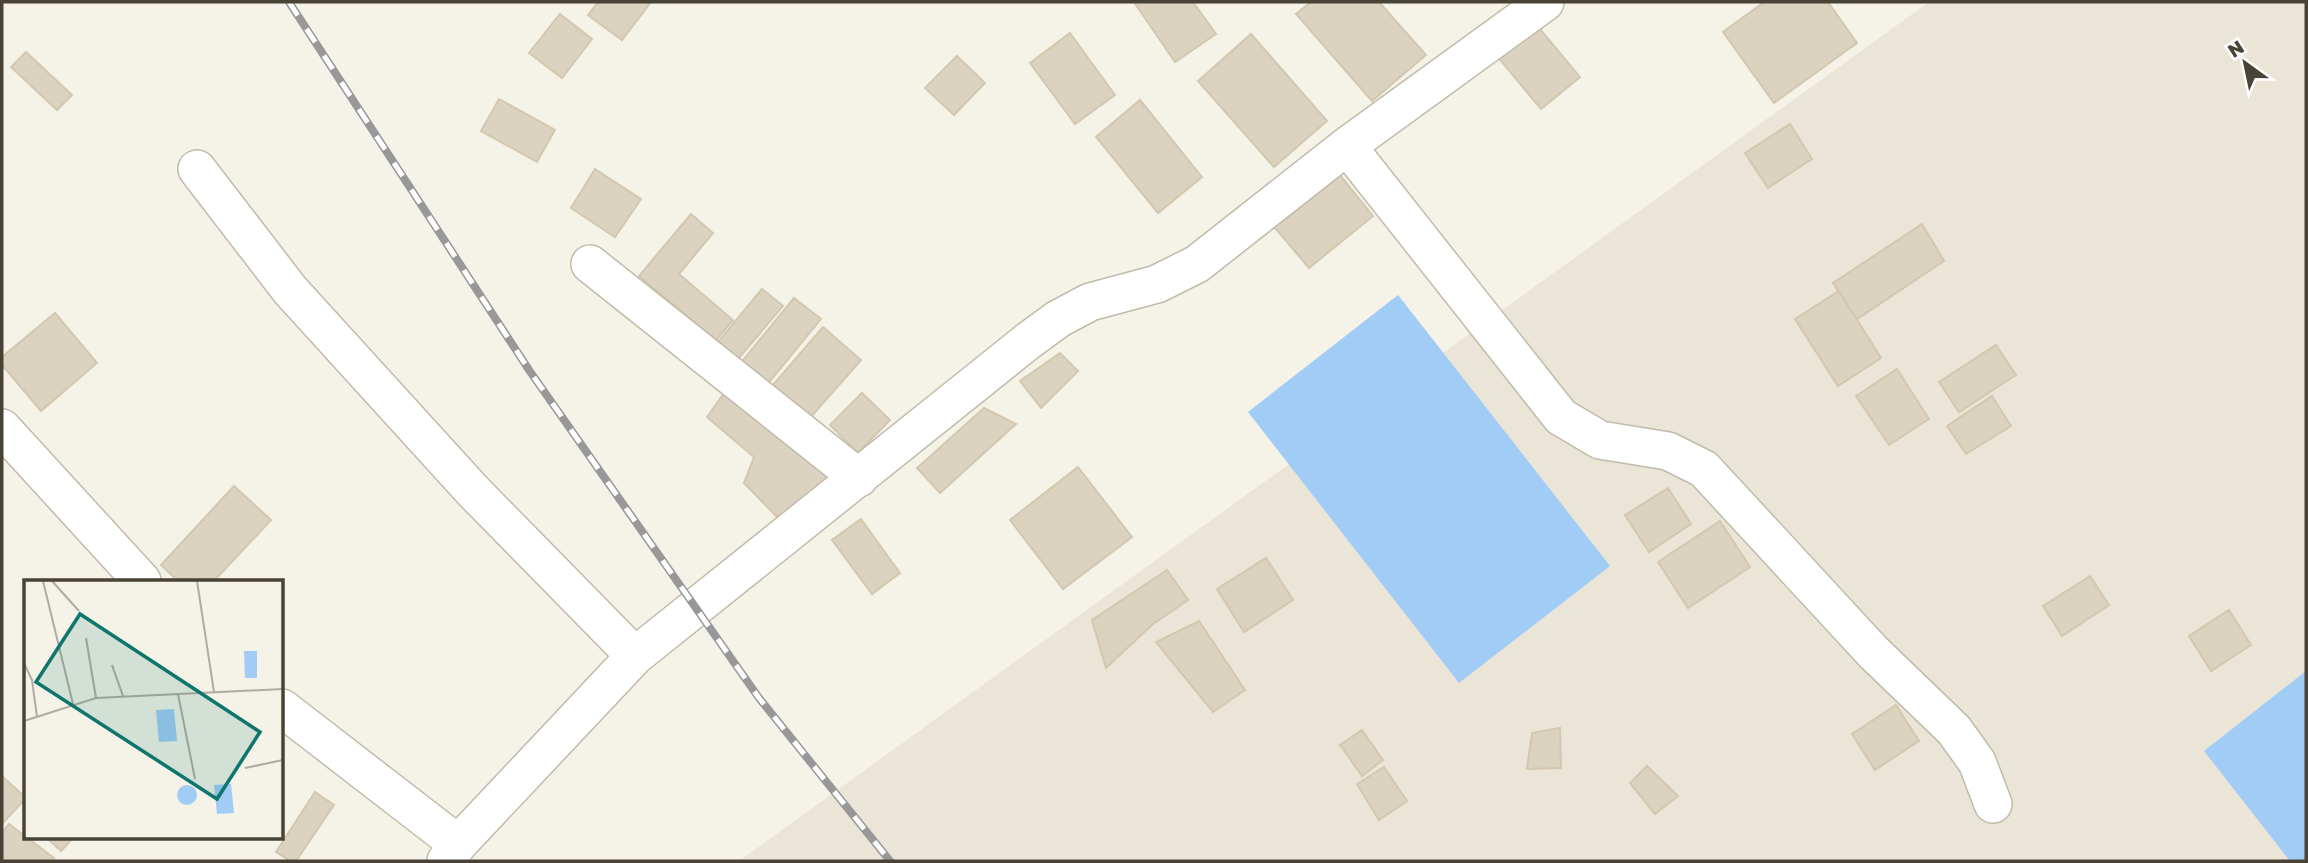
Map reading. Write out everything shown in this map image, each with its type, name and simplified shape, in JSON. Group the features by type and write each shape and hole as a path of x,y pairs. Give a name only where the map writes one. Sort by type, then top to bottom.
{"street":[{"path":"284,710 452,853 635,656 1058,319 1090,302 1157,284 1197,264 1347,146 1545,2"},
{"path":"1347,146 1561,416 1600,440 1668,451 1704,469 1873,652 1954,730 1977,762 1993,804"},
{"path":"197,169 290,290 473,491 635,656"},
{"path":"590,264 859,478"},
{"path":"2,428 141,580"}],"shaded area":[{"path":"1929,2 2306,2 2306,861 739,861"}],"water":[{"path":"1398,295 1610,566 1459,683 1248,412"},
{"path":"2306,671 2306,861 2290,861 2204,751"}],"building":[{"path":"598,2 651,2 622,40 588,15"},
{"path":"1134,2 1193,2 1216,34 1175,62"},
{"path":"1311,2 1379,2 1426,55 1372,101 1296,14"},
{"path":"1764,2 1828,2 1857,43 1774,103 1723,32"},
{"path":"560,14 592,39 562,78 529,53"},
{"path":"1530,17 1580,77 1541,109 1491,49"},
{"path":"1070,33 1115,95 1075,124 1030,63"},
{"path":"1251,34 1327,121 1274,167 1198,81"},
{"path":"26,52 72,95 57,110 11,67"},
{"path":"957,56 985,83 954,115 925,88"},
{"path":"499,99 555,130 537,162 481,131"},
{"path":"1140,100 1202,177 1158,213 1096,137"},
{"path":"1790,124 1812,159 1768,188 1745,153"},
{"path":"595,169 641,199 615,237 571,208"},
{"path":"1335,169 1373,216 1309,268 1270,222"},
{"path":"691,214 713,233 679,274 733,320 716,340 639,276"},
{"path":"1922,224 1944,261 1857,319 1833,283"},
{"path":"762,289 783,306 738,359 718,342"},
{"path":"1839,291 1881,358 1838,386 1795,319"},
{"path":"794,298 821,319 766,386 739,365"},
{"path":"55,313 97,363 41,411 2,365 2,357"},
{"path":"823,327 861,360 810,418 773,385"},
{"path":"1996,345 2016,375 1959,412 1939,382"},
{"path":"1060,353 1078,371 1041,408 1020,381"},
{"path":"1897,369 1929,419 1889,445 1856,396"},
{"path":"724,393 833,478 784,524 744,483 754,457 707,417"},
{"path":"862,393 890,420 858,453 830,425"},
{"path":"1992,396 2011,426 1966,454 1947,426"},
{"path":"984,408 1016,424 940,493 917,468"},
{"path":"1078,467 1132,537 1063,589 1010,520"},
{"path":"234,486 271,520 215,580 177,580 161,565"},
{"path":"1668,488 1691,524 1649,552 1625,515"},
{"path":"861,519 900,573 872,594 832,540"},
{"path":"1720,521 1750,567 1688,608 1658,562"},
{"path":"1266,558 1293,600 1244,632 1217,589"},
{"path":"1167,570 1188,600 1153,624 1106,668 1092,620"},
{"path":"2090,576 2109,605 2062,636 2043,606"},
{"path":"2229,610 2251,645 2211,671 2189,636"},
{"path":"1199,621 1245,690 1213,712 1156,642"},
{"path":"1896,705 1919,741 1875,770 1852,734"},
{"path":"1560,728 1561,768 1527,769 1532,733"},
{"path":"1362,730 1383,760 1362,776 1340,745"},
{"path":"1647,766 1678,796 1655,814 1630,783"},
{"path":"1384,767 1407,801 1379,820 1357,784"},
{"path":"2,776 24,796 24,800 2,824"},
{"path":"315,792 334,805 296,861 290,861 276,852"},
{"path":"9,824 24,838 54,858 52,861 2,861 2,833"},
{"path":"47,838 73,838 61,851"}],"railway":[{"path":"289,2 529,370 759,698 890,861"}]}
